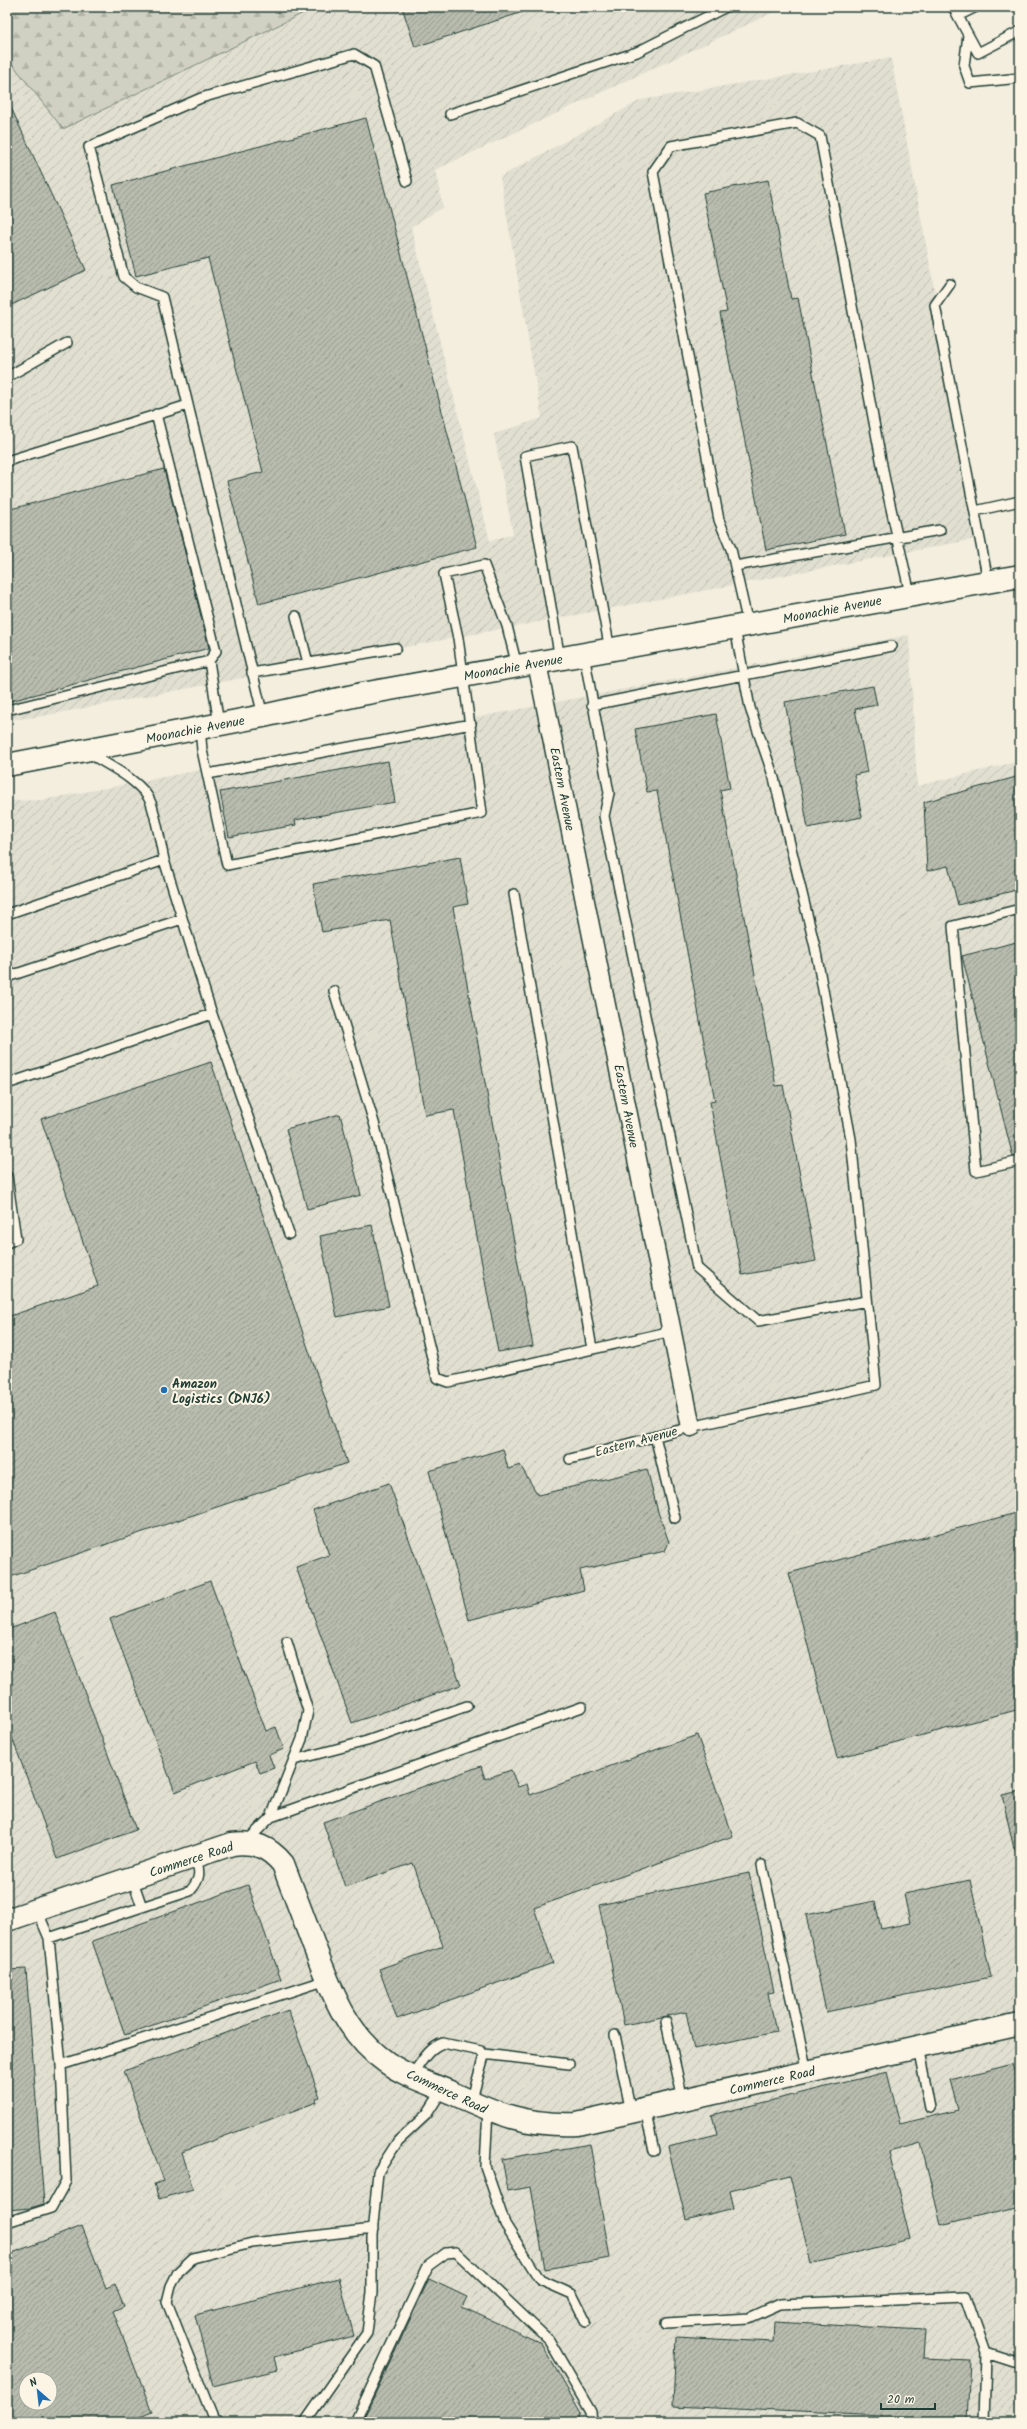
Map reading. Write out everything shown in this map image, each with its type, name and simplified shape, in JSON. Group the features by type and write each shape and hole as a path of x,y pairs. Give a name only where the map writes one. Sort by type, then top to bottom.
{"street":[{"name":"Moonachie Avenue","path":"7,765 263,716 362,694 742,626 910,594 1020,576"},
{"name":"Eastern Avenue","path":"527,665 672,1331 691,1427"},
{"name":"Commerce Road","path":"7,1920 232,1844 246,1842 262,1846 274,1853 283,1864 334,1999 347,2022 365,2044 387,2063 479,2106 522,2121 551,2125 577,2124 1020,2024"}],"lane":[{"path":"450,114 637,52 726,7"},
{"path":"953,7 978,53 1020,31"},
{"path":"958,16 976,7"},
{"path":"968,35 964,66 970,83 1020,78"},
{"path":"263,716 162,297 136,287 124,277 89,147 201,98 354,54 374,66 407,182"},
{"path":"691,1427 876,1385 851,1139 815,947 774,778 750,708 735,566 731,549 718,520 653,172 671,146 797,123 820,136 897,538 910,594"},
{"path":"950,284 935,305 988,581"},
{"path":"7,377 68,343"},
{"path":"7,461 188,405"},
{"path":"156,414 216,651 209,661 210,726 208,774 227,865 482,813 464,676 444,574 484,565 507,626 527,665"},
{"path":"560,659 525,456 572,446 610,650"},
{"path":"975,512 1020,501"},
{"path":"735,566 940,530"},
{"path":"296,616 308,663"},
{"path":"592,705 746,676 892,646"},
{"path":"252,673 396,648"},
{"path":"584,654 609,793 604,816 698,1268 758,1321 867,1301"},
{"path":"7,710 209,661"},
{"path":"208,774 471,724"},
{"path":"84,751 124,775 145,793 151,802 164,860 212,1014 290,1234"},
{"path":"7,914 164,860"},
{"path":"514,894 592,1349"},
{"path":"1020,909 953,926 976,1171 1020,1161"},
{"path":"7,977 182,919"},
{"path":"334,991 375,1126 436,1378 448,1382 672,1331"},
{"path":"7,1084 212,1014"},
{"path":"7,1176 16,1239 7,1243"},
{"name":"Eastern Avenue","path":"570,1459 691,1427"},
{"path":"655,1436 675,1518"},
{"path":"246,1842 271,1817 302,1739 308,1711 287,1642"},
{"path":"294,1760 367,1742 467,1706"},
{"path":"271,1817 582,1707"},
{"path":"49,1938 190,1891 197,1883 200,1874 196,1857"},
{"path":"762,1865 807,2072"},
{"path":"132,1878 142,1907"},
{"path":"7,2222 51,2208 66,2182 61,2065 49,1938 38,1910"},
{"path":"61,2065 327,1980"},
{"path":"666,2022 683,2100"},
{"path":"614,2035 638,2110 654,2151"},
{"path":"412,2075 432,2049 443,2043 481,2051 484,2054 569,2064"},
{"path":"918,2047 930,2108"},
{"path":"484,2054 479,2106 485,2166 505,2224 540,2280 572,2294 586,2322"},
{"path":"305,2422 367,2333 372,2292 373,2229 378,2172 398,2141 427,2114 443,2089"},
{"path":"219,2422 213,2418 167,2302 171,2286 178,2272 193,2258 252,2243 373,2229"},
{"path":"355,2422 428,2266 446,2253 456,2252 549,2340 591,2412 592,2422"},
{"path":"666,2323 749,2318 780,2304 966,2296 986,2353 984,2422"},
{"path":"986,2353 1014,2362 1020,2362"}],"shaded area":[{"path":"316,7 785,7 435,170 443,207 411,227 490,541 513,534 494,434 542,418 500,177 641,100 891,58 981,538 37,717 7,720 7,57 64,128"},
{"path":"909,635 917,786 1020,761 1020,2422 7,2422 7,801 43,800"}],"green space":[{"path":"7,7 316,7 63,129 7,57"}],"building":[{"path":"402,7 528,7 529,10 415,47"},
{"path":"7,99 86,270 7,307"},
{"path":"366,118 477,547 259,604 227,481 263,472 208,258 136,276 113,185"},
{"path":"768,180 791,299 798,298 845,534 766,550 720,313 727,312 703,193"},
{"path":"164,469 209,648 7,702 7,510"},
{"path":"873,686 877,705 855,709 867,772 854,775 862,817 808,828 785,702"},
{"path":"716,714 730,788 720,790 776,1086 783,1085 816,1261 742,1275 710,1102 715,1101 657,791 647,792 635,729"},
{"path":"388,761 395,802 295,820 296,825 229,837 220,792"},
{"path":"1020,776 1020,889 958,905 948,866 927,871 924,802"},
{"path":"460,857 468,904 453,907 533,1346 498,1352 454,1110 425,1115 390,920 322,932 313,884"},
{"path":"1020,941 1020,1155 1013,1157 962,956"},
{"name":"Amazon Logistics (DNJ6)","path":"211,1062 347,1463 7,1578 7,1317 98,1286 41,1119"},
{"path":"340,1114 361,1195 307,1209 286,1129"},
{"path":"372,1225 389,1306 337,1317 320,1236"},
{"path":"503,1449 508,1469 520,1465 538,1495 647,1469 658,1512 669,1542 665,1551 580,1570 584,1590 469,1620 429,1471"},
{"path":"389,1483 461,1685 352,1723 296,1567 329,1555 313,1510"},
{"path":"1020,1512 1020,1709 837,1758 789,1573"},
{"path":"210,1581 266,1731 276,1727 284,1749 269,1755 274,1768 260,1773 255,1761 175,1792 110,1619"},
{"path":"55,1612 136,1830 57,1859 7,1724 7,1630"},
{"path":"697,1735 733,1836 534,1908 553,1963 397,2019 379,1969 443,1946 413,1863 345,1887 323,1822 481,1766 485,1779 511,1770 518,1787 527,1784 530,1795"},
{"path":"1020,1791 1020,1848 1014,1849 1002,1795"},
{"path":"749,1873 774,1992 768,1993 776,2032 694,2049 686,2012 624,2025 599,1905"},
{"path":"970,1880 991,1977 826,2012 806,1915 875,1901 881,1929 910,1923 904,1894"},
{"path":"248,1885 281,1979 125,2035 92,1941"},
{"path":"26,1969 44,2204 30,2208 7,2210 7,1970"},
{"path":"288,2010 320,2097 316,2099 317,2102 182,2152 193,2189 159,2199 154,2184 164,2181 124,2071"},
{"path":"1013,2064 1020,2091 1020,2206 941,2225 921,2143 889,2152 910,2239 811,2264 790,2176 730,2191 734,2208 686,2220 668,2147 717,2135 712,2115 887,2072 900,2124 958,2110 950,2080"},
{"path":"590,2144 610,2258 545,2269 531,2187 508,2191 502,2159"},
{"path":"82,2226 106,2288 115,2284 124,2306 113,2311 152,2412 128,2422 7,2422 7,2255"},
{"path":"339,2278 354,2336 274,2357 277,2370 213,2386 195,2315"},
{"path":"429,2279 467,2297 462,2307 541,2343 581,2413 577,2422 362,2422"},
{"path":"774,2322 925,2330 923,2358 970,2360 967,2422 882,2422 882,2416 673,2406 676,2337 773,2342"}],"place":[{"name":"Amazon Logistics (DNJ6)","path":"164,1390"}]}
